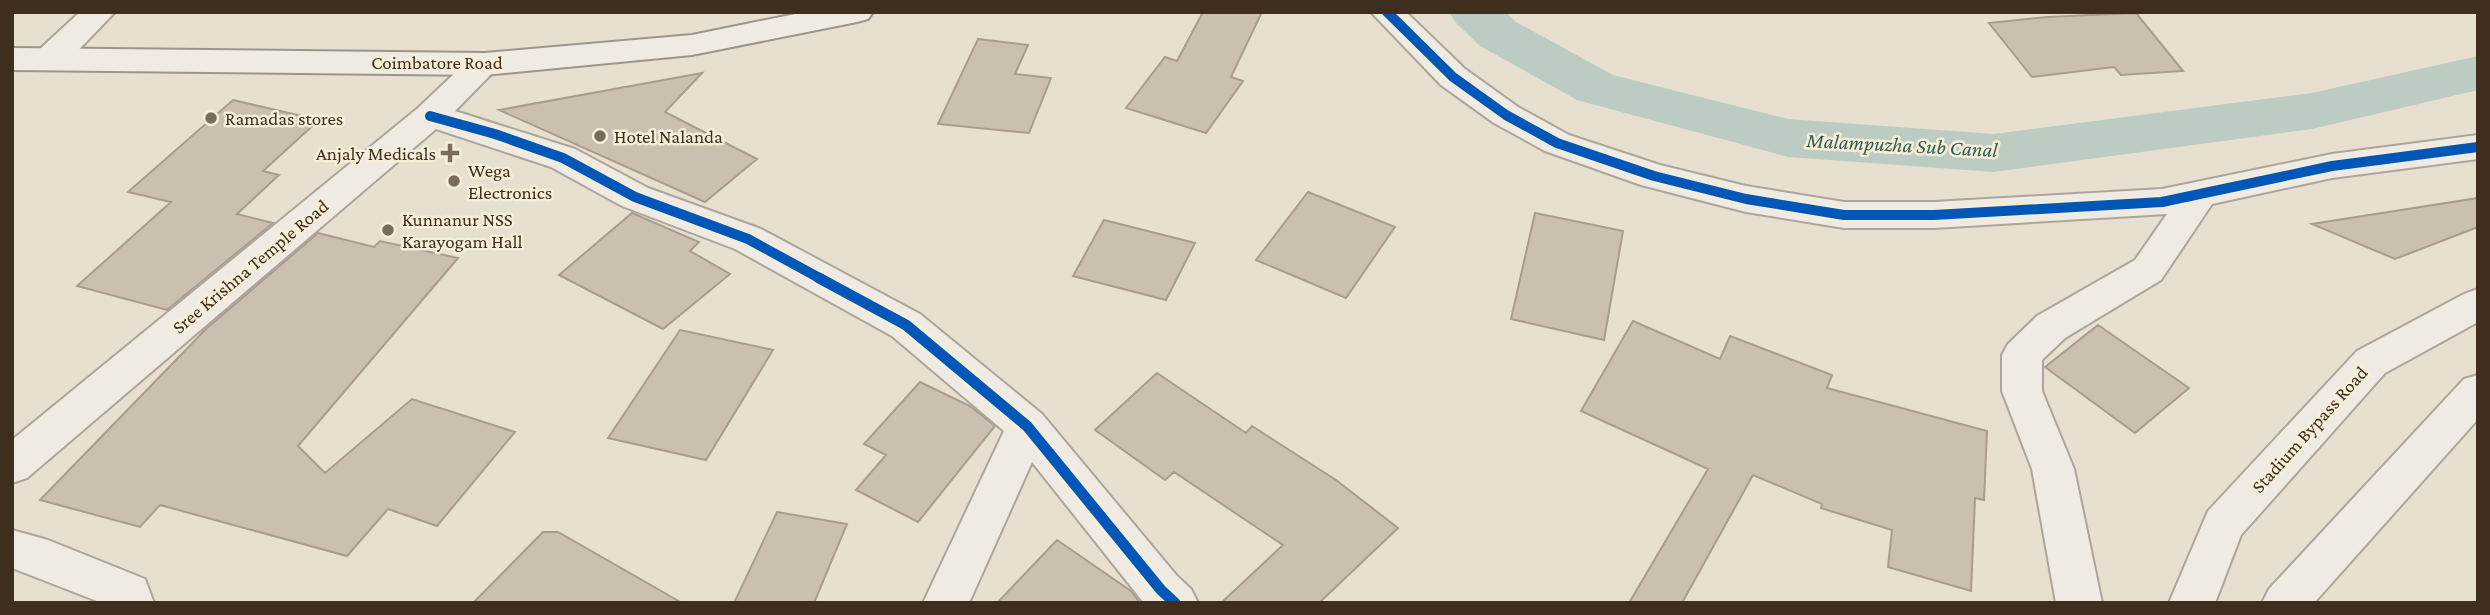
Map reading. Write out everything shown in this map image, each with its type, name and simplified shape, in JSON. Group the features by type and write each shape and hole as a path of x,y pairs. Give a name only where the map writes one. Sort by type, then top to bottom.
{"street":[{"path":"52,57 99,12"},
{"name":"Coimbatore Road","path":"12,59 52,57 485,64 691,45 857,12"},
{"path":"1387,12 1453,77 1506,114 1557,143 1654,176 1746,199 1844,215 1934,215 2162,202 2332,166 2478,147"},
{"name":"Sree Krishna Temple Road","path":"12,465 430,116 485,64"},
{"path":"430,116 495,134 563,158 635,197 748,239 906,325 1027,426 1161,590 1175,603"},
{"path":"2079,603 2053,469 2022,391 2022,355 2051,327 2148,270 2201,193"},
{"name":"Stadium Bypass Road","path":"2192,603 2223,524 2371,362 2478,304"},
{"path":"2285,603 2478,391"},
{"path":"946,603 1027,426"},
{"path":"12,549 32,554 129,593 131,603"}],"building":[{"path":"1203,12 1262,12 1231,77 1243,81 1206,133 1126,108 1165,57 1177,61"},
{"path":"2136,13 2183,71 2121,75 2114,67 2032,77 1989,23 2047,17"},
{"path":"978,39 1028,45 1015,74 1051,78 1029,133 938,124"},
{"path":"702,73 665,112 757,159 705,202 499,110"},
{"path":"233,100 319,120 263,171 279,175 237,214 273,223 167,310 77,286 171,202 128,192"},
{"path":"1308,192 1395,227 1346,298 1256,260"},
{"path":"2478,198 2478,227 2395,259 2312,224"},
{"path":"632,213 699,242 690,251 730,274 663,329 559,275"},
{"path":"1535,213 1623,231 1604,340 1511,319"},
{"path":"1104,220 1195,243 1166,300 1073,276"},
{"path":"318,233 374,247 380,241 458,258 298,446 325,473 412,399 515,432 437,526 388,509 347,556 160,505 140,527 40,500 207,328"},
{"path":"1633,321 1720,359 1730,336 1832,375 1827,388 1987,431 1984,500 1975,498 1971,591 1888,567 1892,530 1821,508 1822,504 1753,475 1682,603 1629,603 1708,469 1581,411"},
{"path":"2098,325 2189,388 2135,433 2045,367"},
{"path":"680,330 773,350 706,460 608,438"},
{"path":"1157,373 1246,433 1252,426 1336,480 1398,528 1319,603 1221,603 1283,545 1174,472 1165,480 1095,430"},
{"path":"920,382 970,406 995,426 918,522 856,490 886,455 864,444"},
{"path":"777,512 847,524 814,603 734,603"},
{"path":"543,532 558,532 682,603 473,603"},
{"path":"1057,540 1131,591 1140,603 997,603"}],"waterway":[{"name":"Malampuzha Sub Canal","path":"1474,12 1498,34 1596,88 1788,138 1994,153 2312,111 2478,73"}],"cycle path":[{"path":"1387,12 1453,77 1506,115 1557,143 1654,176 1746,199 1844,215 1934,215 2162,202 2332,166 2478,147"},
{"path":"430,116 495,134 563,158 635,197 748,239 906,325 1027,426 1161,590 1175,603"}],"place":[{"name":"Ramadas stores","path":"211,118"},
{"name":"Hotel Nalanda","path":"600,136"},
{"name":"Anjaly Medicals","path":"450,153"},
{"name":"Wega Electronics","path":"454,181"},
{"name":"Kunnanur NSS Karayogam Hall","path":"388,230"}]}
